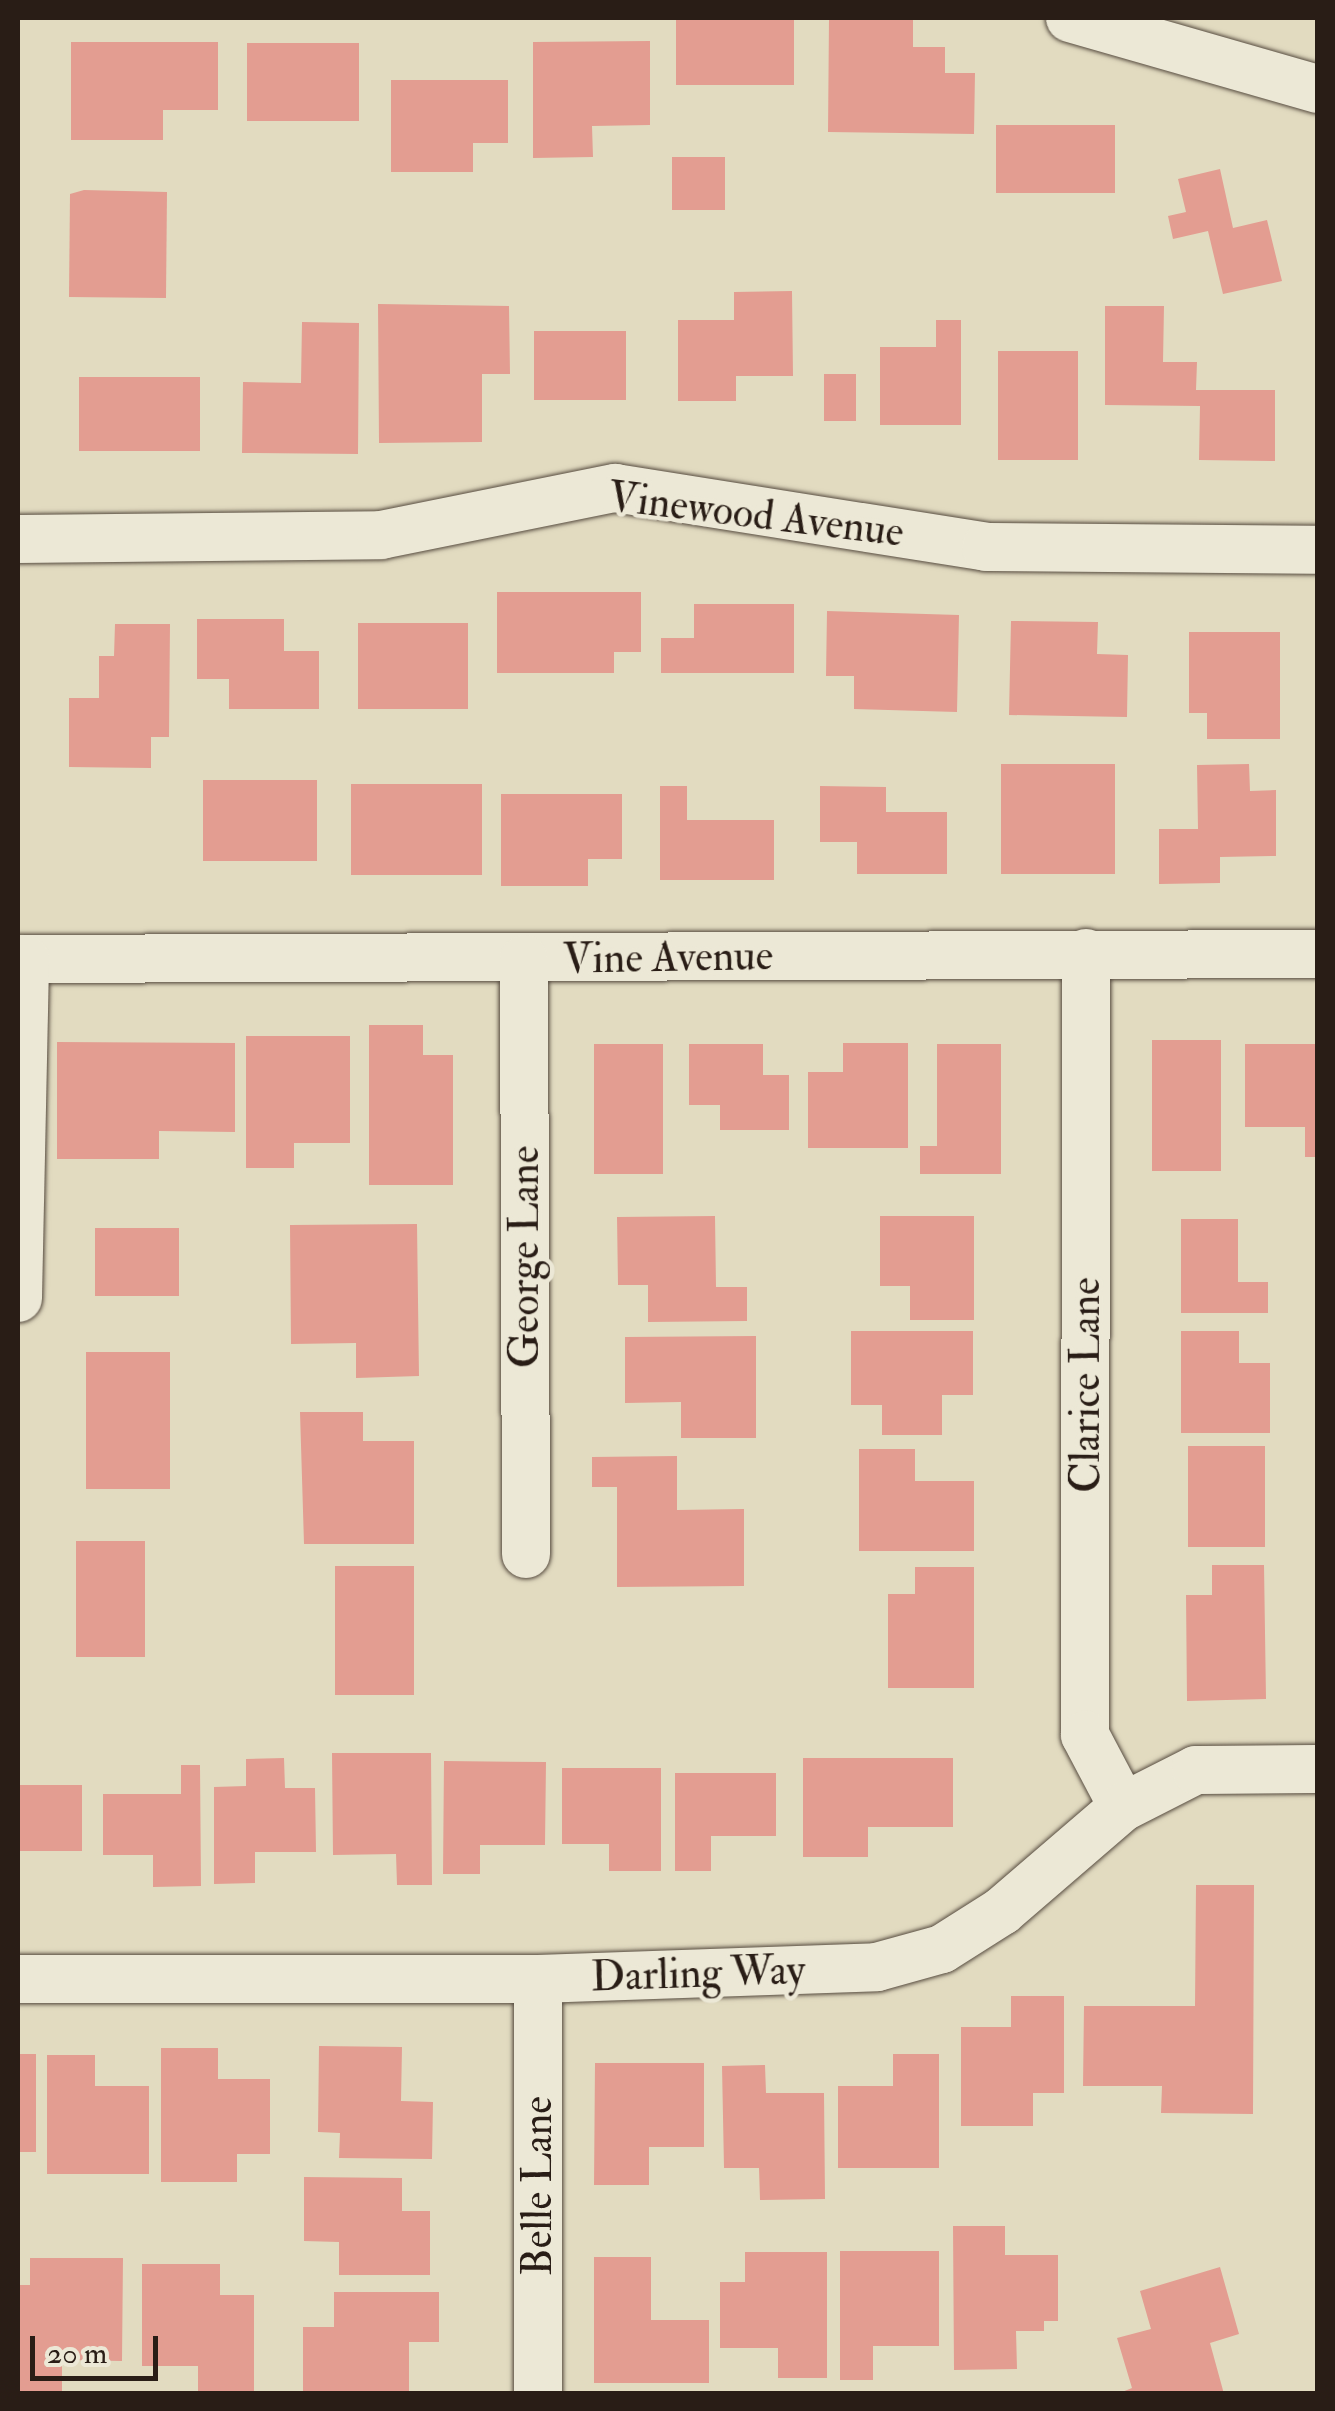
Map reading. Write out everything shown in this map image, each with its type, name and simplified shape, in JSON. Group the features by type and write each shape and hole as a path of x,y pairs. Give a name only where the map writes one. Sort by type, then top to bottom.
{"street":[{"path":"1070,18 1318,90"},
{"name":"Vinewood Avenue","path":"18,539 382,535 614,488 986,547 1318,550"},
{"name":"Clarice Lane","path":"1086,953 1085,1735 1123,1807"},
{"name":"Vine Avenue","path":"21,959 1318,954"},
{"path":"18,1298 21,959"},
{"name":"George Lane","path":"524,959 526,1554"},
{"name":"Darling Way","path":"18,1979 538,1979 877,1967 942,1950 1002,1912 1123,1807 1196,1770 1318,1769"},
{"name":"Belle Lane","path":"538,1979 538,2394"}],"building":[{"path":"676,18 794,18 794,85 676,85"},
{"path":"829,18 913,18 913,47 945,47 945,73 975,73 974,134 828,132"},
{"path":"650,41 650,125 592,126 593,157 533,158 533,42"},
{"path":"71,42 218,42 218,110 163,110 163,140 71,140"},
{"path":"247,43 359,43 359,121 247,121"},
{"path":"391,80 508,80 508,143 473,143 473,172 391,172"},
{"path":"996,125 1115,125 1115,193 996,193"},
{"path":"672,157 725,157 725,210 672,210"},
{"path":"1220,169 1233,228 1267,220 1282,281 1223,294 1208,231 1173,239 1168,216 1186,212 1178,179"},
{"path":"84,190 167,192 166,298 69,297 70,194"},
{"path":"792,291 793,376 736,376 736,401 678,401 678,320 734,320 734,292"},
{"path":"378,304 509,306 510,374 482,374 482,442 379,443"},
{"path":"1105,306 1164,306 1163,362 1197,362 1196,390 1275,390 1275,461 1199,460 1200,406 1105,405"},
{"path":"936,320 961,320 961,425 880,425 880,347 936,347"},
{"path":"302,322 359,323 358,454 242,453 243,382 301,383"},
{"path":"534,331 626,331 626,400 534,400"},
{"path":"998,351 1078,351 1078,460 998,460"},
{"path":"824,374 856,374 856,421 824,421"},
{"path":"79,377 200,377 200,451 79,451"},
{"path":"497,592 641,592 641,652 614,652 614,673 497,673"},
{"path":"694,604 794,604 794,673 661,673 661,638 694,638"},
{"path":"827,611 959,615 957,712 854,709 854,676 826,676"},
{"path":"197,619 284,619 284,651 319,651 319,709 229,709 229,679 197,679"},
{"path":"1011,621 1098,622 1097,654 1128,655 1127,717 1009,715"},
{"path":"358,623 468,623 468,709 358,709"},
{"path":"115,624 170,624 169,737 151,737 151,768 69,767 69,698 99,698 99,656 114,656"},
{"path":"1189,632 1280,632 1280,739 1207,739 1207,713 1189,713"},
{"path":"1001,764 1115,764 1115,874 1001,874"},
{"path":"1249,764 1250,791 1276,790 1276,856 1220,857 1220,883 1159,884 1159,829 1198,829 1197,765"},
{"path":"203,780 317,780 317,861 203,861"},
{"path":"351,784 482,784 482,875 351,875"},
{"path":"660,786 687,786 687,820 774,820 774,880 660,880"},
{"path":"820,786 886,787 886,812 947,812 947,874 857,874 857,842 820,842"},
{"path":"501,794 622,794 622,859 588,859 588,886 501,886"},
{"path":"369,1025 423,1025 423,1055 453,1055 453,1185 369,1185"},
{"path":"246,1036 350,1036 350,1143 294,1143 294,1168 246,1168"},
{"path":"1152,1040 1221,1040 1221,1171 1152,1171"},
{"path":"57,1042 235,1043 235,1132 159,1131 159,1159 57,1159"},
{"path":"843,1043 908,1043 908,1148 808,1148 808,1072 843,1072"},
{"path":"594,1044 663,1044 663,1174 594,1174"},
{"path":"689,1044 763,1044 763,1075 789,1075 789,1130 720,1130 720,1105 689,1105"},
{"path":"937,1044 1001,1044 1001,1174 920,1174 920,1146 937,1146"},
{"path":"1245,1044 1318,1044 1318,1157 1305,1157 1305,1127 1245,1127"},
{"path":"715,1216 716,1287 747,1287 747,1321 648,1322 648,1285 618,1285 617,1217"},
{"path":"880,1216 974,1216 974,1320 910,1320 910,1286 880,1286"},
{"path":"1181,1219 1238,1219 1238,1282 1268,1282 1268,1313 1181,1313"},
{"path":"417,1224 419,1376 356,1378 356,1343 291,1344 290,1225"},
{"path":"95,1228 179,1228 179,1296 95,1296"},
{"path":"851,1331 973,1331 973,1395 942,1395 942,1435 882,1435 882,1405 851,1405"},
{"path":"1181,1331 1239,1331 1239,1363 1270,1363 1270,1433 1181,1433"},
{"path":"756,1336 756,1438 681,1438 681,1402 625,1403 625,1337"},
{"path":"86,1352 170,1352 170,1489 86,1489"},
{"path":"300,1412 363,1412 363,1441 414,1441 414,1544 304,1544"},
{"path":"1188,1446 1265,1446 1265,1547 1188,1547"},
{"path":"859,1449 915,1449 915,1481 974,1481 974,1551 859,1551"},
{"path":"677,1456 677,1510 744,1509 744,1586 617,1587 617,1487 592,1487 592,1457"},
{"path":"76,1541 145,1541 145,1657 76,1657"},
{"path":"1212,1565 1264,1565 1266,1699 1187,1701 1186,1595 1212,1595"},
{"path":"335,1566 414,1566 414,1695 335,1695"},
{"path":"915,1567 974,1567 974,1688 888,1688 888,1594 915,1594"},
{"path":"332,1753 431,1753 432,1885 397,1885 396,1854 333,1855"},
{"path":"284,1758 285,1788 315,1788 316,1852 255,1852 255,1883 214,1884 214,1787 246,1786 246,1759"},
{"path":"803,1758 953,1758 953,1827 868,1827 868,1857 803,1857"},
{"path":"444,1761 546,1762 545,1845 480,1845 480,1874 443,1874"},
{"path":"181,1765 200,1765 201,1886 153,1887 153,1855 103,1855 103,1794 181,1794"},
{"path":"562,1768 661,1768 661,1871 609,1871 609,1844 562,1844"},
{"path":"675,1773 776,1773 776,1836 711,1836 711,1871 675,1871"},
{"path":"18,1785 82,1785 82,1851 18,1851"},
{"path":"1196,1885 1254,1885 1253,2114 1161,2113 1162,2086 1083,2086 1084,2006 1195,2006"},
{"path":"1011,1996 1064,1996 1064,2093 1033,2093 1033,2126 961,2126 961,2027 1011,2027"},
{"path":"319,2046 402,2047 401,2101 433,2102 432,2159 339,2158 340,2133 318,2132"},
{"path":"161,2048 218,2048 218,2079 270,2079 270,2154 237,2154 237,2182 161,2182"},
{"path":"18,2054 36,2054 36,2152 18,2152"},
{"path":"893,2054 939,2054 939,2168 838,2168 838,2086 893,2086"},
{"path":"47,2055 95,2055 95,2086 149,2086 149,2174 47,2174"},
{"path":"595,2063 704,2063 704,2147 649,2147 649,2185 594,2185"},
{"path":"765,2065 766,2093 824,2093 825,2199 760,2200 759,2168 724,2168 722,2066"},
{"path":"304,2177 402,2178 402,2211 430,2211 430,2275 339,2275 339,2242 304,2241"},
{"path":"953,2226 1005,2226 1005,2255 1058,2255 1058,2321 1044,2321 1044,2331 1016,2331 1017,2369 954,2370"},
{"path":"840,2251 939,2251 939,2346 873,2346 873,2380 840,2380"},
{"path":"745,2252 827,2252 827,2378 778,2378 778,2348 720,2348 720,2282 745,2282"},
{"path":"594,2257 651,2257 651,2320 709,2320 709,2383 594,2383"},
{"path":"30,2258 123,2258 122,2361 62,2360 62,2394 18,2394 18,2285 30,2285"},
{"path":"142,2264 220,2264 220,2295 254,2295 254,2394 198,2394 198,2366 142,2366"},
{"path":"1220,2267 1239,2334 1210,2343 1224,2394 1117,2394 1132,2388 1117,2338 1151,2329 1140,2291"},
{"path":"334,2292 439,2292 439,2342 409,2342 409,2394 303,2394 303,2327 334,2327"}]}
